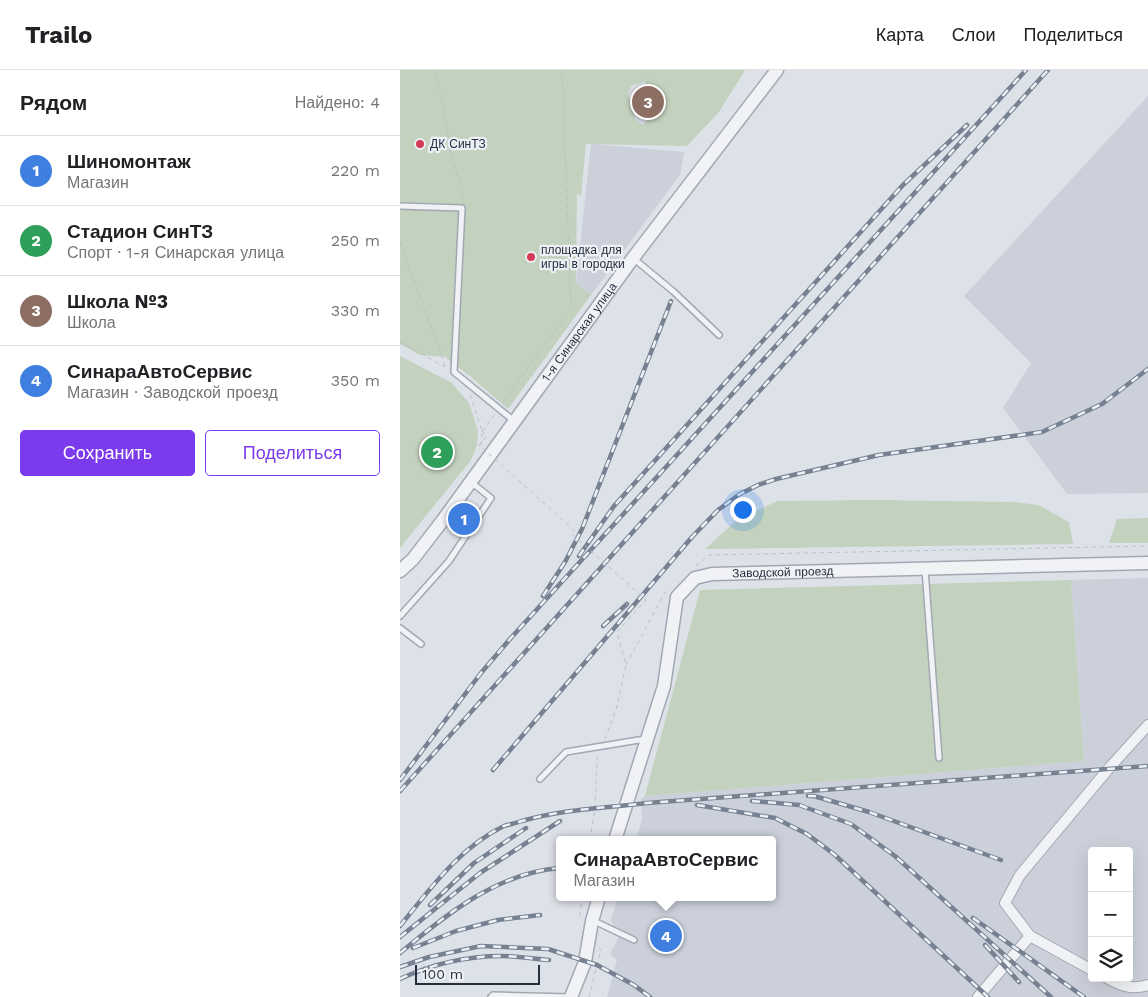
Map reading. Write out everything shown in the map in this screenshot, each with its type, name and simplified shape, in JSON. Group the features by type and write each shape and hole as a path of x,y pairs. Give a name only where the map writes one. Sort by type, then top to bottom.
{"street":[{"name":"1-я Синарская улица","path":"400,571 413,559 471,482 633,258 777,70"},
{"name":"Заводской проезд","path":"616,836 664,686 677,597 695,578 712,574 1148,563"},
{"path":"1088,968 1030,936 1005,903 1020,875 1110,767 1148,725"},
{"path":"571,997 585,962 592,921 598,901"},
{"path":"978,997 1030,936"},
{"path":"1113,982 1120,986 1137,989 1148,985"}],"lane":[{"path":"400,206 462,208 454,372 514,421"},
{"path":"633,258 674,292 719,335"},
{"path":"400,616 449,561 491,498 471,482"},
{"path":"925,569 939,758"},
{"path":"400,628 421,644"},
{"path":"540,779 566,752 648,738"},
{"path":"592,921 634,940"},
{"path":"492,997 493,995 571,997"}],"path":[{"path":"436,70 451,155 463,194 462,208"},
{"path":"482,431 570,309 562,70"},
{"path":"400,242 446,367"},
{"path":"400,342 446,367"},
{"path":"446,367 450,362"},
{"path":"469,392 482,431 488,436 479,446 574,530 572,534 646,600 617,632 626,665 616,710 597,758 595,808 591,836"}],"shaded area":[{"path":"1148,96 1148,493 1067,494 1003,408 1031,363 964,296"},
{"path":"591,144 684,152 680,175 591,295 576,283"},
{"path":"1148,578 1148,997 607,997 617,960 610,954 619,937 611,920 617,901 776,901 776,836 637,836 642,819 641,799 645,796 1084,761 1071,580"}],"green space":[{"path":"400,70 745,70 719,112 687,146 586,144 581,196 577,193 576,283 591,295 508,409 445,357 420,355 400,344","holes":["645,81 651,109 643,125 635,120 633,107 628,95 631,86"]},
{"path":"400,356 452,383 469,403 478,431 477,445 471,460 400,548"},
{"path":"778,501 1013,502 1038,505 1069,522 1073,544 705,549 739,518"},
{"path":"1148,518 1148,543 1109,543 1117,519"},
{"path":"1071,580 1084,761 645,796 700,590"}],"railway":[{"path":"400,780 481,673 510,639 1026,70"},
{"path":"400,791 1048,70"},
{"path":"579,556 614,506 903,185 967,125"},
{"path":"543,596 565,562 582,529 671,301"},
{"path":"493,770 692,537 718,510 740,494 776,479 879,455 1042,432 1102,404 1148,369"},
{"path":"603,626 627,604"},
{"path":"400,926 447,870 473,845 504,826 537,817 568,811 647,803 1148,766"},
{"path":"808,796 814,796 869,812 1001,860"},
{"path":"752,801 799,805 851,824 895,856 1051,997"},
{"path":"697,805 775,818 807,834 835,855 988,997"},
{"path":"400,937 480,873 560,821"},
{"path":"430,905 474,863 526,828"},
{"path":"400,953 455,910 494,887 537,871 556,869"},
{"path":"413,948 456,931 498,920 540,915"},
{"path":"973,918 1084,997"},
{"path":"985,945 1019,982"},
{"path":"400,967 429,957 481,946 548,949 597,965 634,985 650,997"},
{"path":"400,979 437,965 476,957 508,956 549,960"}],"place":[{"name":"Школа №3","path":"648,102"},
{"name":"ДК СинТЗ","path":"420,144"},
{"name":"площадка для игры в городки","path":"531,257"},
{"name":"Стадион СинТЗ","path":"437,452"},
{"name":"Шиномонтаж","path":"464,519"},
{"name":"СинараАвтоСервис","path":"666,936"}]}
